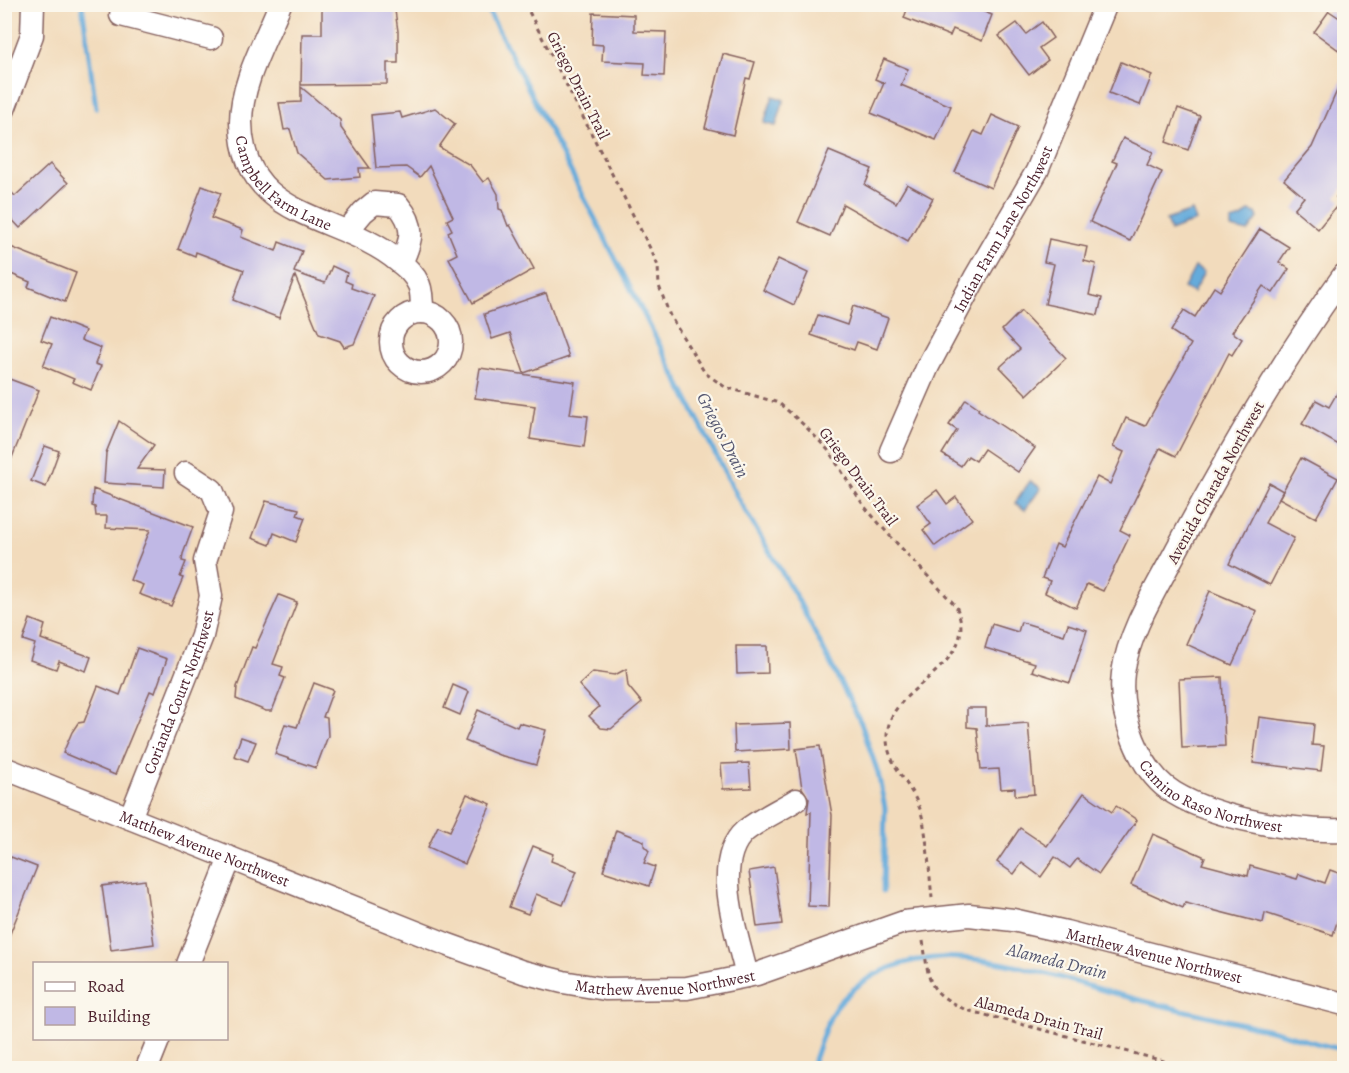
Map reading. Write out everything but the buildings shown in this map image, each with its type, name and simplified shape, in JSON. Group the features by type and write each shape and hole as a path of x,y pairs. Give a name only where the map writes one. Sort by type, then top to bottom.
{"street":[{"path":"4,109 32,35 33,4"},
{"name":"Campbell Farm Lane","path":"280,4 246,91 241,120 248,159 275,199 310,218 363,237 412,272 420,287 422,312"},
{"name":"Indian Farm Lane Northwest","path":"891,451 928,366 976,276 1037,171 1106,4"},
{"path":"121,15 211,38"},
{"path":"348,230 374,203 398,205 407,215 412,228 411,242 400,263"},
{"name":"Avenida Charada Northwest","path":"1122,704 1123,673 1131,642 1160,581 1249,418 1310,322 1344,275"},
{"name":"Corianda Court Northwest","path":"130,818 202,636 211,596 205,561 220,512 212,490 186,473"},
{"name":"Camino Raso Northwest","path":"1122,704 1132,738 1147,765 1171,792 1212,813 1275,824 1344,830"},
{"name":"Matthew Avenue Northwest","path":"4,768 446,944 523,972 563,982 606,989 687,988 747,976 904,922 969,915 1013,920 1066,932 1344,1004"},
{"path":"747,976 729,895 727,867 731,850 745,832 796,800"},
{"path":"188,962 230,858"},
{"path":"147,1068 158,1040"}],"path":[{"name":"Griego Drain Trail","path":"525,4 651,250 658,266 659,286 670,316 705,373 725,387 779,403 805,426 828,450 877,521 942,590 961,617 960,635 953,652 898,707 890,720 885,745 894,766 912,791 922,815 932,897"},
{"name":"Alameda Drain Trail","path":"923,941 929,983 942,998 966,1010 1191,1068"}],"water":[{"path":"773,96 784,100 776,126 764,123"},
{"path":"1192,211 1196,221 1170,231 1166,220"},
{"path":"1249,211 1256,213 1258,218 1248,232 1231,228 1231,221 1242,218"},
{"path":"1195,267 1204,272 1193,293 1184,288"},
{"path":"1030,481 1041,488 1025,510 1015,503"}],"waterway":[{"path":"82,4 96,108"},
{"name":"Griegos Drain","path":"485,4 740,502 797,598 861,723 878,773 885,808 883,891"},
{"name":"Alameda Drain","path":"811,1068 827,1024 840,1002 870,977 904,963 940,958 977,959 1015,966 1142,1001 1344,1049"}]}
